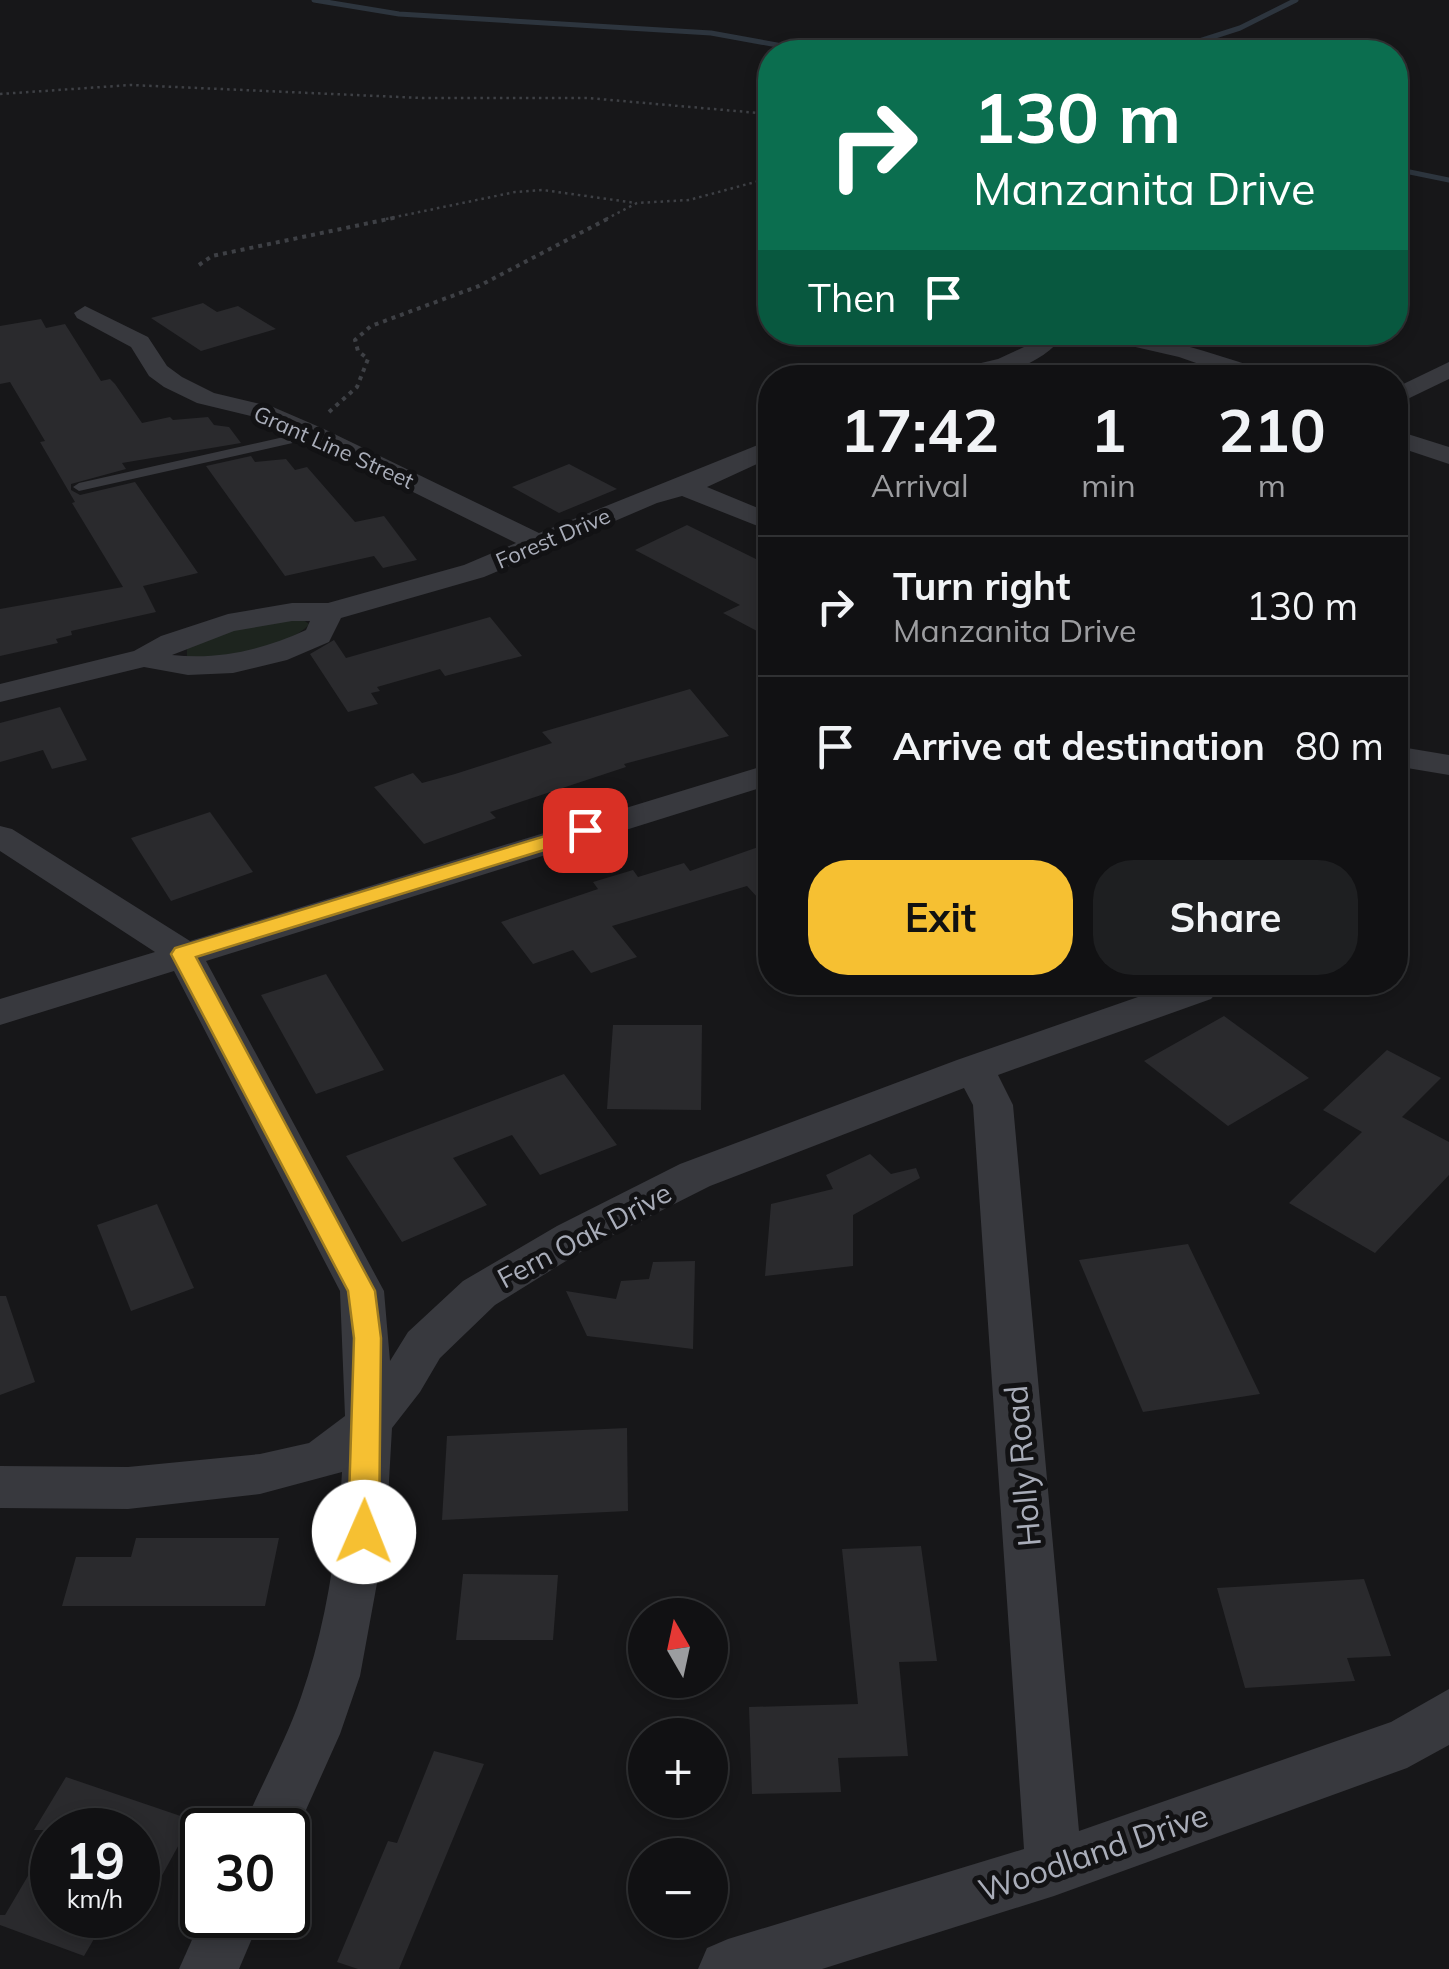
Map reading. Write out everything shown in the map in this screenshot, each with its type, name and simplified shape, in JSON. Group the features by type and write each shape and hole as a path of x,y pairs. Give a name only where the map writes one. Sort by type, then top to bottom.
{"street":[{"name":"Grant Line Street","path":"85,313 140,342 158,370 173,382 206,398 264,412 315,434 542,545"},
{"path":"1010,365 1044,345"},
{"path":"1156,345 1225,365"},
{"path":"1408,391 1449,369"},
{"path":"1408,442 1449,456"},
{"name":"Forest Drive","path":"0,693 144,658 175,667 201,668 271,655 318,636 330,612 474,571 758,453"},
{"path":"682,488 718,498 758,517"},
{"path":"1408,758 1449,765"},
{"path":"0,1012 758,778"},
{"path":"0,836 182,954 362,1291 368,1338 364,1532 334,1678 279,1808"},
{"name":"Fern Oak Drive","path":"0,1487 128,1488 260,1474 322,1460 365,1426 404,1379 424,1345 478,1293 572,1237 696,1176 972,1070 1184,995"},
{"name":"Holly Road","path":"972,1070 987,1089 992,1106 1054,1868"},
{"name":"Woodland Drive","path":"728,1969 1054,1868 1407,1742 1449,1714"},
{"path":"209,1969 223,1938"}],"lane":[{"path":"80,486 315,434"}],"path":[{"path":"0,94 131,85 422,98 588,98 758,113"},
{"path":"198,265 212,256 514,192 544,190 637,203 689,200 758,181"},
{"path":"315,434 336,403 357,387 368,359 358,351 355,340 371,326 480,286 637,203"}],"shaded area":[{"path":"302,619 309,624 302,631 259,650 212,662 187,656 187,648 224,630"}],"building":[{"path":"203,303 217,312 238,306 276,329 201,351 151,318"},
{"path":"41,319 46,328 65,324 101,381 110,379 115,384 142,423 170,417 208,417 214,425 229,427 241,443 122,463 126,469 71,484 71,490 80,495 135,482 198,573 143,586 156,612 71,631 72,635 56,639 58,643 0,656 0,609 123,587 72,503 75,502 40,442 45,441 10,382 0,384 0,326"},
{"path":"251,456 255,462 286,459 295,470 307,467 355,522 384,516 417,560 383,568 374,556 285,576 206,466"},
{"path":"569,464 617,489 559,513 512,487"},
{"path":"687,525 758,560 758,632 723,613 740,605 635,550"},
{"path":"490,617 522,656 445,676 440,669 377,687 380,691 371,693 378,704 348,712 310,654 334,640 346,658"},
{"path":"690,689 729,736 624,764 626,767 490,812 496,818 424,844 374,787 413,773 422,783 455,774 552,743 542,732"},
{"path":"60,707 87,760 52,769 43,750 0,762 0,723"},
{"path":"210,812 253,872 171,901 131,838"},
{"path":"758,847 758,898 747,886 612,926 637,957 591,973 573,950 533,964 501,922 598,889 593,882 633,870 638,877 684,863 690,871"},
{"path":"326,974 384,1070 316,1094 261,995"},
{"path":"1224,1016 1309,1078 1228,1126 1144,1061"},
{"path":"613,1025 702,1025 701,1110 607,1109"},
{"path":"1387,1050 1441,1078 1402,1117 1449,1142 1449,1175 1375,1253 1289,1203 1362,1132 1323,1110"},
{"path":"564,1074 617,1145 540,1175 512,1135 453,1158 487,1205 402,1242 346,1156"},
{"path":"870,1154 891,1174 916,1168 920,1178 853,1215 853,1266 765,1276 771,1204 833,1189 826,1175"},
{"path":"157,1204 194,1288 131,1311 97,1225"},
{"path":"1188,1244 1260,1394 1143,1412 1079,1260"},
{"path":"695,1261 693,1349 587,1336 566,1291 616,1299 621,1281 649,1279 653,1262"},
{"path":"0,1296 6,1296 35,1382 0,1395"},
{"path":"627,1428 628,1511 442,1520 447,1436"},
{"path":"136,1538 279,1538 265,1606 62,1606 76,1557 131,1557"},
{"path":"921,1546 937,1661 899,1662 908,1756 838,1758 841,1792 752,1794 749,1707 858,1704 842,1549"},
{"path":"463,1574 558,1575 553,1640 456,1640"},
{"path":"1364,1579 1391,1656 1347,1658 1355,1681 1245,1688 1217,1588"},
{"path":"434,1751 484,1764 399,1969 358,1969 337,1962 388,1841 397,1843"},
{"path":"66,1777 157,1808 47,1808"},
{"path":"160,1809 180,1816 180,1843 160,1879"},
{"path":"30,1872 30,1936 0,1925 0,1915 5,1915"},
{"path":"35,1938 95,1938 84,1956"}],"waterway":[{"path":"314,0 399,14 711,33 758,42"},
{"path":"1202,40 1240,28 1296,0"},
{"path":"1408,172 1449,180"}],"route":[{"path":"364,1532 368,1338 362,1291 182,954 585,830"}]}
